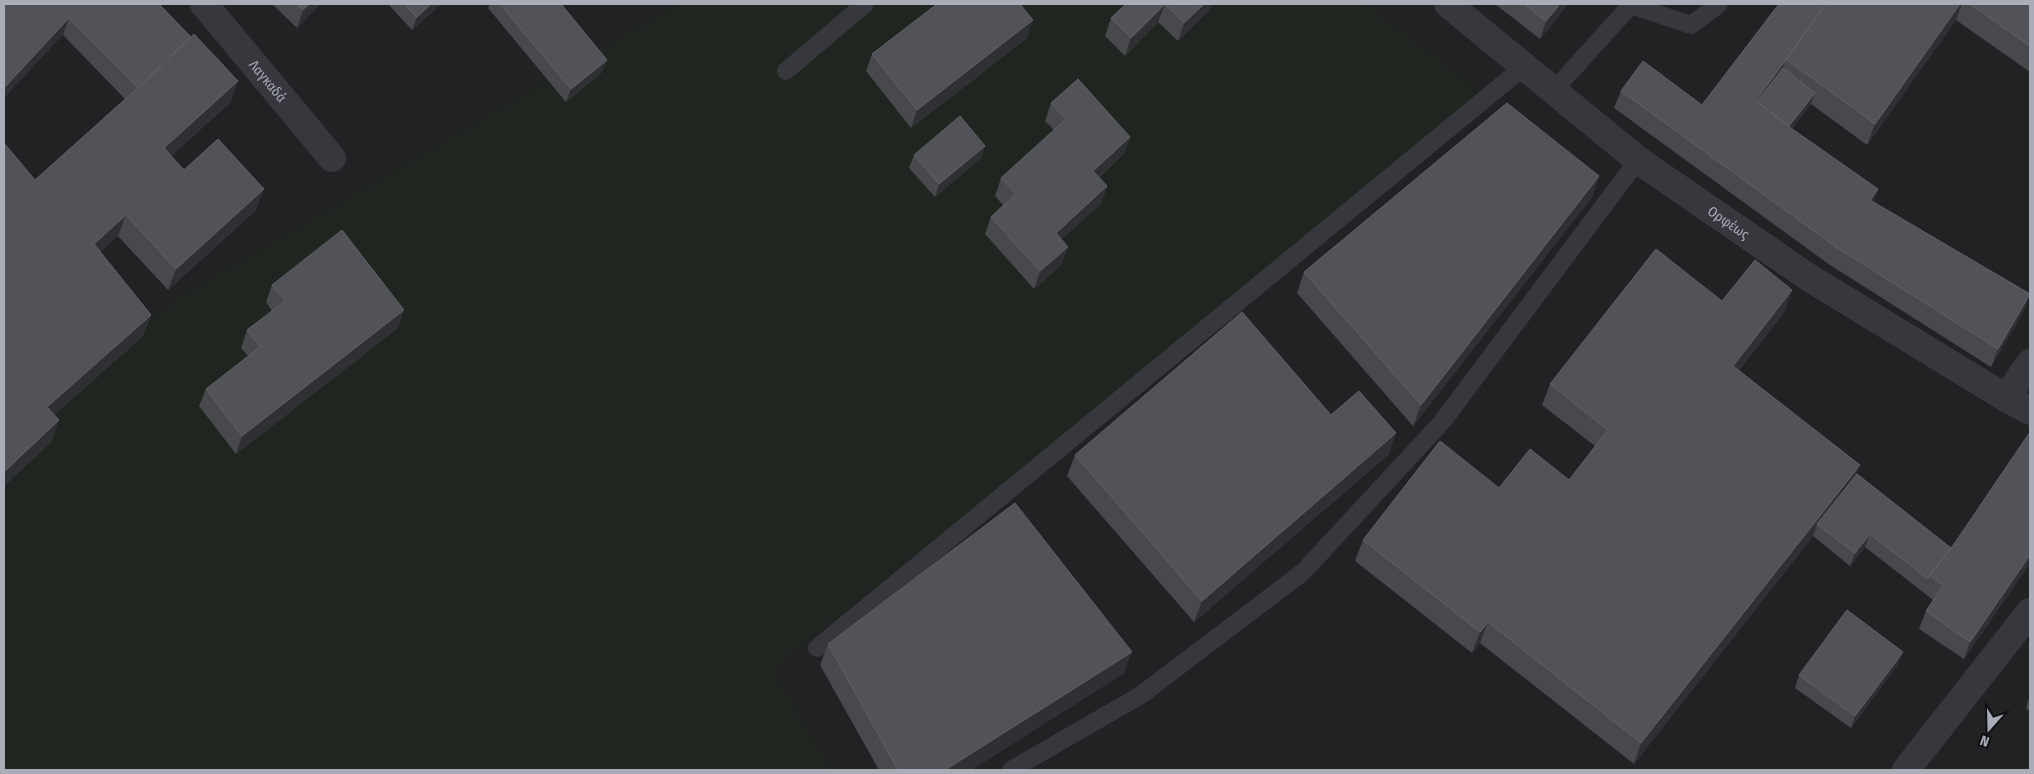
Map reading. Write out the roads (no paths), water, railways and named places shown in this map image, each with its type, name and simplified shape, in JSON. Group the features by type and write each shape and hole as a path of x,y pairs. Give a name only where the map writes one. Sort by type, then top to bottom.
{"street":[{"name":"Λαγκαδά","path":"204,4 332,158"},
{"name":"Ορφέως","path":"1448,4 1638,160 1808,277 2030,411"},
{"path":"2006,398 2030,363"},
{"path":"1906,770 2030,612"}],"lane":[{"path":"786,71 865,4"},
{"path":"1554,90 1631,4 1691,25 1720,4"},
{"path":"816,648 1525,66"},
{"path":"1011,770 1141,695 1303,572 1442,422 1638,160"}]}
